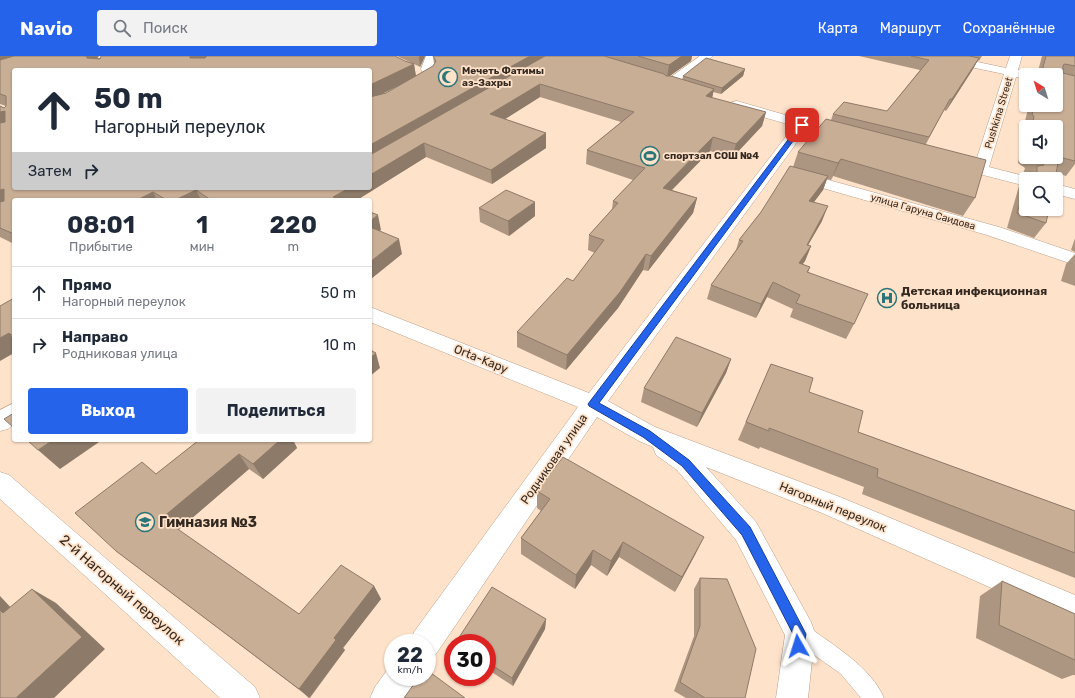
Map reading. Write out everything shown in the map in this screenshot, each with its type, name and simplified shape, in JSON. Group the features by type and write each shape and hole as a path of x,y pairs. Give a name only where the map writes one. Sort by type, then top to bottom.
{"street":[{"path":"430,75 427,69 432,56"},
{"path":"668,84 707,56"},
{"path":"932,56 1019,74"},
{"name":"Pushkina Street","path":"981,170 1016,56"},
{"path":"412,70 430,75"},
{"path":"372,105 383,102 430,75"},
{"path":"653,80 683,89"},
{"path":"728,103 825,131"},
{"name":"Родниковая улица","path":"431,634 593,404 802,125"},
{"path":"937,159 1019,179"},
{"name":"улица Гаруна Саидова","path":"769,169 993,231 1075,259"},
{"path":"1063,191 1075,194"},
{"name":"Orta-Kapy","path":"372,315 593,404"},
{"name":"Нагорный переулок","path":"593,404 647,434 831,505 1075,610"},
{"path":"0,422 12,413"},
{"path":"647,434 686,463 746,531 800,634 792,698"},
{"name":"2-й Нагорный переулок","path":"0,483 244,698"},
{"path":"386,698 395,686"}],"lane":[{"path":"800,634 848,667 874,698"}],"building":[{"path":"14,56 86,56 87,58 100,59 101,56 190,56 190,58 205,58 207,56 395,56 414,64 372,84 372,68 12,68 12,190 196,190 179,198 164,198 153,192 141,198 12,198 12,233 0,228 0,202 4,201 4,189 0,190 0,123 5,122 5,111 0,112 0,106 4,108 6,106 6,96 0,94 0,60"},
{"path":"433,56 530,56 372,144 372,96 386,93 433,66 436,61"},
{"path":"545,56 604,56 664,74 666,76 671,76 714,89 706,96 766,112 736,144 713,137 663,188 697,198 651,256 646,254 620,292 567,355 517,332 567,278 573,281 604,240 589,235 618,203 613,201 645,168 587,150 634,112 540,84 490,114 546,133 491,170 424,143 372,174 372,154"},
{"path":"638,56 682,56 669,65"},
{"path":"911,56 969,56 979,58 952,99 950,99 929,137 833,114 844,102 887,111 929,60"},
{"path":"1046,56 1075,56 1075,66 1065,64 1063,65 1063,68 1043,68"},
{"path":"706,58 745,69 722,88 683,76"},
{"path":"1063,73 1075,76 1075,161 1063,158 1063,120 1033,120 1034,116 1032,115 1033,112 1063,112"},
{"path":"826,119 986,160 975,198 841,159 838,163 798,152"},
{"path":"1043,164 1058,164 1056,172 1037,172 1037,166 1044,165"},
{"path":"790,166 828,176 809,201 828,206 807,245 811,246 799,263 810,267 807,272 868,294 854,324 796,303 800,295 773,282 761,304 711,285 743,241 739,240 761,212"},
{"path":"196,190 345,190 333,197 335,198 208,198"},
{"path":"506,190 535,202 508,221 479,208"},
{"path":"372,213 378,215 372,220"},
{"path":"1026,216 1048,216 1046,223"},
{"path":"372,228 399,239 372,260"},
{"path":"12,299 12,334 9,333 0,338 0,306"},
{"path":"676,337 731,359 702,413 644,388"},
{"path":"372,351 376,353 372,356"},
{"path":"771,364 813,378 809,392 863,411 858,432 1075,511 1075,553 877,477 878,469 769,428 769,431 746,422"},
{"path":"12,414 12,426 4,419"},
{"path":"29,442 50,442 38,450"},
{"path":"196,442 278,442 253,464 239,454 162,518 299,614 341,565 374,586 334,638 336,640 299,689 116,551 75,513 142,462 156,474"},
{"path":"563,457 704,537 682,577 623,542 611,561 593,550 576,575 521,538 550,499 537,491"},
{"path":"700,578 727,579 756,649 745,698 705,698 680,682 700,626"},
{"path":"1002,581 1075,614 1075,660 999,625"},
{"path":"492,587 546,619 512,678 496,668 496,634 461,634"},
{"path":"32,589 82,637 16,698 0,698 0,610 3,613"},
{"path":"436,677 444,683 444,686 449,686 465,698 404,698 413,686 436,686"}],"place":[{"name":"Мечеть Фатимы аз-Захры","path":"448,77"},
{"name":"спортзал СОШ №4","path":"650,156"},
{"name":"Детская инфекционная больница","path":"887,298"},
{"name":"Гимназия №3","path":"145,522"}],"route":[{"path":"798,646 800,634 746,531 686,463 647,434 593,404 802,125"}]}
